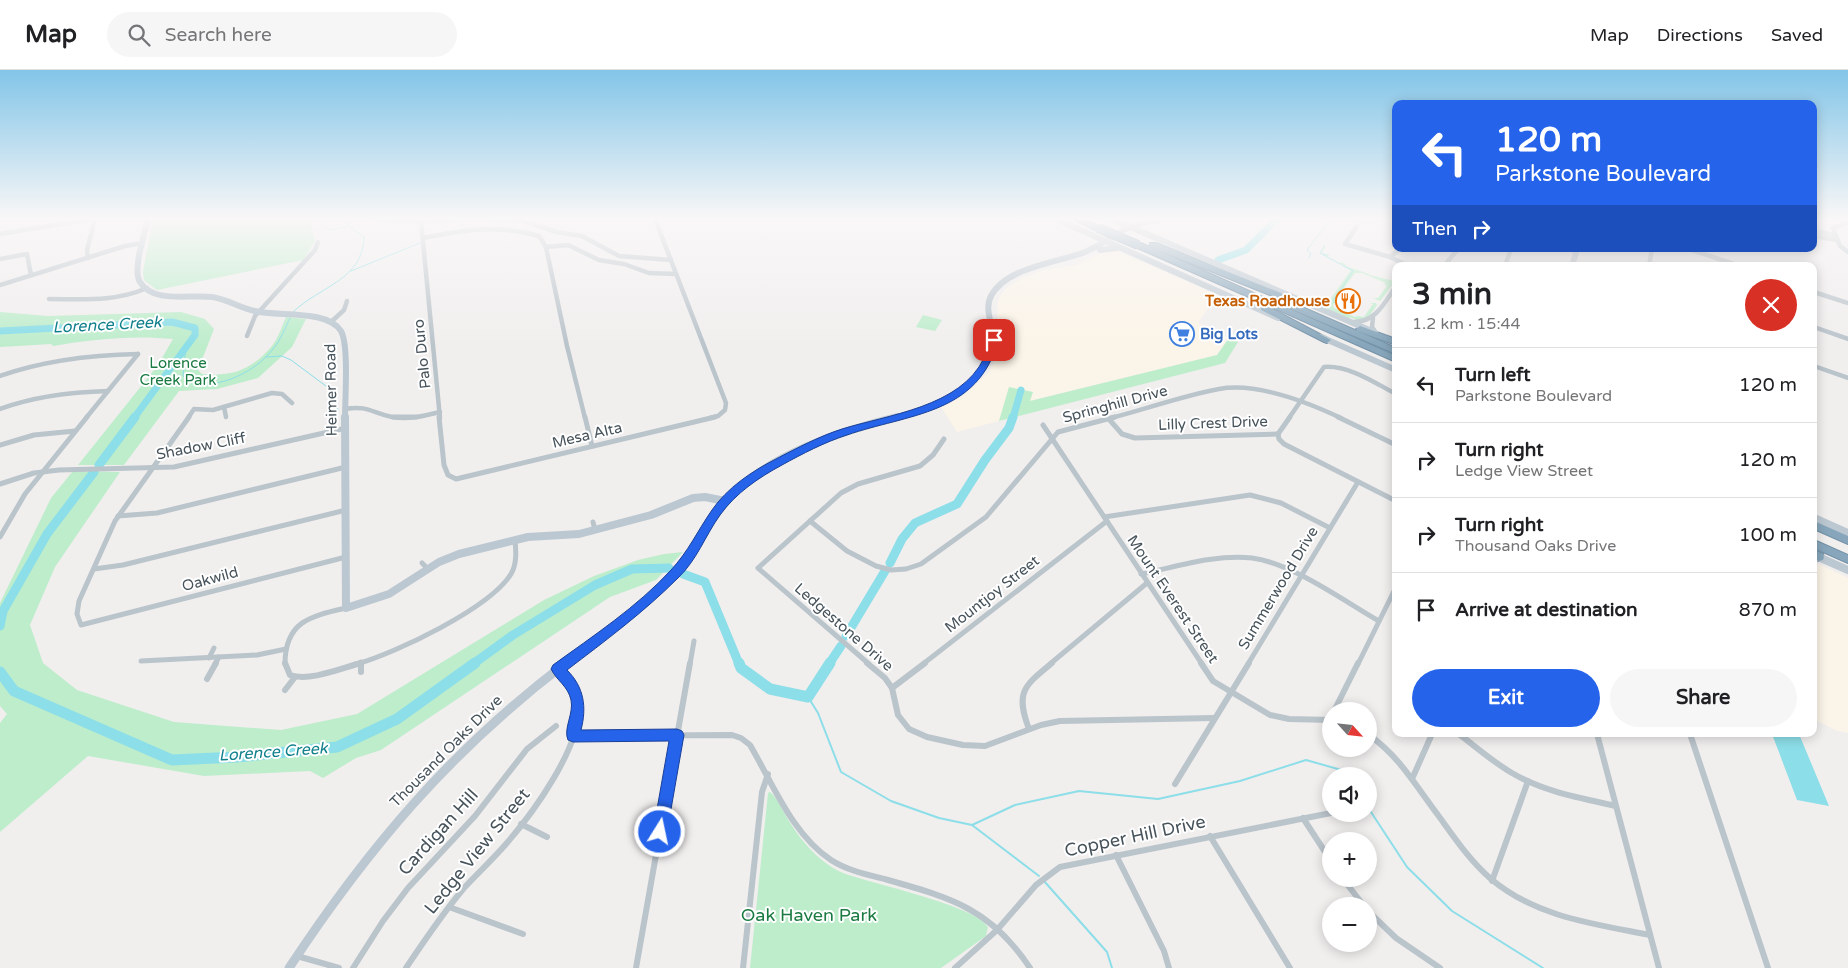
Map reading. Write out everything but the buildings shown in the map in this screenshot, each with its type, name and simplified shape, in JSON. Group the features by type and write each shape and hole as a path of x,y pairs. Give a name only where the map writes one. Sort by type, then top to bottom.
{"highway":[{"path":"1183,261 1327,340"},
{"path":"1189,261 1392,357"},
{"path":"1192,261 1392,349"},
{"path":"1196,261 1347,324 1392,341"},
{"path":"1817,526 1848,540"},
{"path":"1817,533 1848,547"},
{"path":"1817,539 1848,552"},
{"path":"1817,545 1848,559"}],"main road":[{"path":"139,261 137,272 140,282 147,288"},
{"name":"Thousand Oaks Drive","path":"289,968 346,884 406,810 467,746 506,710 623,621 675,574 690,556 716,512 745,482 779,462 843,432 935,406 965,387 985,366 992,350 994,332 988,308 993,293 1005,281 1040,267 1073,261"},
{"path":"1149,261 1392,368"},
{"path":"1198,261 1350,321 1392,340"},
{"name":"Heimer Road","path":"147,288 158,293 173,296 218,298 244,309 259,312 310,316 331,322 342,332 346,343 346,608"},
{"path":"346,608 389,594 425,566 459,554 540,535 569,535 594,526 654,514 693,498 705,497 725,501"},
{"path":"1817,519 1848,533"},
{"path":"1817,555 1848,570"}],"street":[{"path":"28,261 31,275"},
{"path":"0,285 78,261"},
{"path":"247,336 259,312 305,261"},
{"name":"Palo Duro","path":"425,261 445,470 448,475 456,479"},
{"path":"549,261 567,346 592,446"},
{"path":"605,261 624,264 649,273 676,274 671,261"},
{"name":"Mesa Alta","path":"456,479 723,413 726,403 676,274"},
{"path":"49,299 110,300 127,297 147,288"},
{"path":"1376,333 1372,327 1373,318 1392,292"},
{"path":"1817,293 1848,303"},
{"path":"331,322 344,311 347,307 347,301"},
{"path":"1350,321 1362,322 1373,318"},
{"path":"1817,327 1848,339"},
{"path":"0,376 65,358 90,355 138,354 19,503 3,527 0,538"},
{"path":"1278,434 1324,368 1330,366 1340,368 1392,392"},
{"path":"1817,367 1848,378"},
{"name":"Springhill Drive","path":"810,521 860,560 896,570 911,569 921,564 986,517 1046,448 1052,438 1064,429 1212,391 1228,389 1254,391 1300,401 1392,443"},
{"path":"0,409 31,399 56,394 108,392"},
{"path":"94,569 118,516 194,409 213,410 272,393 282,394 292,402"},
{"path":"345,409 366,406 385,415 400,418 418,417 440,412"},
{"path":"224,407 226,417"},
{"name":"Lilly Crest Drive","path":"1108,418 1122,434 1135,438 1278,434 1279,439 1284,444 1392,499"},
{"name":"Mount Everest Street","path":"1043,425 1211,678 1270,715 1297,720 1322,720"},
{"name":"Shadow Cliff","path":"0,484 43,472 77,468 179,466 346,428"},
{"path":"0,445 39,434 75,431"},
{"path":"810,521 836,497 852,486 910,470 924,464 944,439"},
{"path":"118,516 157,513 346,467"},
{"name":"Summerwood Drive","path":"1175,784 1358,482"},
{"name":"Mountjoy Street","path":"892,688 1105,519 1250,495 1269,497 1330,528"},
{"path":"94,569 123,565 346,510"},
{"name":"Ledgestone Drive","path":"810,521 758,568 872,666 892,688 902,722 909,729 927,737 963,745 980,746 996,743 1029,729 1060,721 1214,718"},
{"path":"346,608 316,615 301,622 289,634 285,664 287,671 295,678 309,677 400,648 492,595 506,582 514,568 516,557 515,540"},
{"name":"Oakwild","path":"94,569 78,607 77,614 81,625 346,556"},
{"path":"1141,574 1244,558 1267,561 1300,576 1379,621"},
{"path":"1029,729 1020,702 1023,690 1027,684 1147,583"},
{"path":"1338,702 1392,595"},
{"path":"636,968 694,641"},
{"path":"209,658 214,648"},
{"path":"141,661 257,655 286,649"},
{"path":"207,679 219,657"},
{"path":"361,662 361,672"},
{"name":"Ledge View Street","path":"406,968 449,907 521,824 550,783 573,736 579,713 578,699 570,681 558,669"},
{"path":"285,690 295,678"},
{"name":"Cardigan Hill","path":"353,968 383,921 408,888 475,816 527,749 556,726"},
{"path":"573,736 738,736 750,745 798,826 815,847 830,858 854,870 948,897 970,908 1012,941 1030,968"},
{"path":"1412,779 1431,737"},
{"path":"1463,737 1500,765 1528,781 1569,796 1616,806"},
{"path":"1598,737 1659,968"},
{"path":"1691,737 1768,968"},
{"path":"1378,742 1390,752 1464,850 1492,881 1530,905 1558,915 1650,935"},
{"path":"743,968 762,792 768,774"},
{"path":"1492,881 1528,781"},
{"name":"Copper Hill Drive","path":"955,968 980,948 1041,879 1050,872 1066,865 1322,814"},
{"path":"1303,818 1322,847"},
{"path":"521,824 547,837"},
{"path":"1210,836 1290,968"},
{"path":"1116,855 1164,951 1169,968"},
{"path":"1349,887 1357,897"},
{"path":"449,907 523,934"},
{"path":"1377,920 1396,938 1440,968"},
{"path":"297,956 339,968"}],"shaded area":[{"path":"1084,261 1140,261 1217,295 1198,323 1229,338 1217,355 1029,401 1033,392 1009,388 999,421 957,432 941,407 959,399 988,373 996,358 1002,336 997,316 998,300 1005,289 1022,278 1043,270 1076,265"},
{"path":"1817,563 1848,578 1848,733 1837,731 1817,721"}],"green space":[{"path":"145,261 299,261 157,290 144,280"},
{"path":"1337,262 1342,262 1348,267 1369,275 1392,280 1392,285 1379,301 1374,298 1378,298 1387,286 1384,284 1386,283 1362,273 1355,273 1344,288 1346,289 1333,305 1334,308 1355,317 1364,317 1373,304 1370,303 1376,303 1377,305 1367,319 1357,320 1349,317 1350,319 1314,303 1317,299 1325,304 1330,300 1351,270 1344,267 1347,267"},
{"name":"Lorence Creek Park","path":"0,312 48,316 181,312 205,319 214,329 198,370 202,374 213,375 232,373 257,361 274,343 286,317 306,319 292,347 258,378 217,389 179,391 124,465 78,465 158,365 173,339 128,338 83,341 53,346 51,344 0,347"},
{"path":"923,315 942,320 935,331 916,327"},
{"path":"1229,338 1238,342 1225,363 999,421 1009,387 1033,392 1030,401 1217,355"},
{"path":"73,471 120,472 55,567 30,625 43,663 77,690 174,722 281,730 357,714 544,600 594,576 638,560 683,552 656,580 610,597 381,750 356,758 323,778 310,771 204,776 88,756 0,832 0,723 7,714 0,706 0,603 51,498"},
{"name":"Oak Haven Park","path":"770,792 799,836 812,851 835,869 857,878 922,896 964,911 979,919 988,927 986,936 941,968 750,968 768,793"}],"water":[{"path":"1773,737 1800,737 1829,806 1797,800"}],"waterway":[{"path":"293,312 338,281 348,273 357,261"},
{"path":"351,271 376,261"},
{"path":"1334,261 1353,271 1333,301 1335,303"},
{"path":"186,347 183,376 194,382 218,383 243,373 265,358 278,342 290,318"},
{"name":"Lorence Creek","path":"0,331 172,322 195,328 195,335 134,418"},
{"path":"266,357 282,356 291,360 334,392 338,411"},
{"name":"Lorence Creek","path":"1013,418 1021,390"},
{"name":"Lorence Creek","path":"99,465 135,417"},
{"name":"Lorence Creek","path":"890,563 902,539 915,523 957,504 985,460 1009,428 1013,417"},
{"name":"Lorence Creek","path":"0,626 3,611 47,534 94,472"},
{"name":"Lorence Creek","path":"473,664 513,635 595,585 632,569 669,568"},
{"name":"Lorence Creek","path":"846,636 885,571"},
{"name":"Lorence Creek","path":"683,574 705,582 739,664"},
{"name":"Lorence Creek","path":"829,664 841,646"},
{"name":"Lorence Creek","path":"0,672 14,691 172,760 237,757 337,747 397,719 475,663"},
{"name":"Lorence Creek","path":"739,663 741,668 770,689 808,697 830,663"},
{"path":"808,697 818,713 841,772 891,801 939,818 972,825"},
{"path":"972,825 1015,805 1079,791 1158,799 1240,781 1306,760 1331,767"},
{"path":"1377,821 1407,867 1452,911 1543,968"},
{"path":"972,825 1039,876"},
{"path":"1044,881 1107,952 1112,968"}],"place":[{"name":"Texas Roadhouse","path":"1348,301"},
{"name":"Big Lots","path":"1182,334"}],"route":[{"path":"660,832 677,735 573,736 579,713 578,699 570,681 558,669 623,621 667,582 690,556 716,512 745,482 779,462 843,432 914,413 945,401 973,381 978,375 989,358 994,340"}]}
